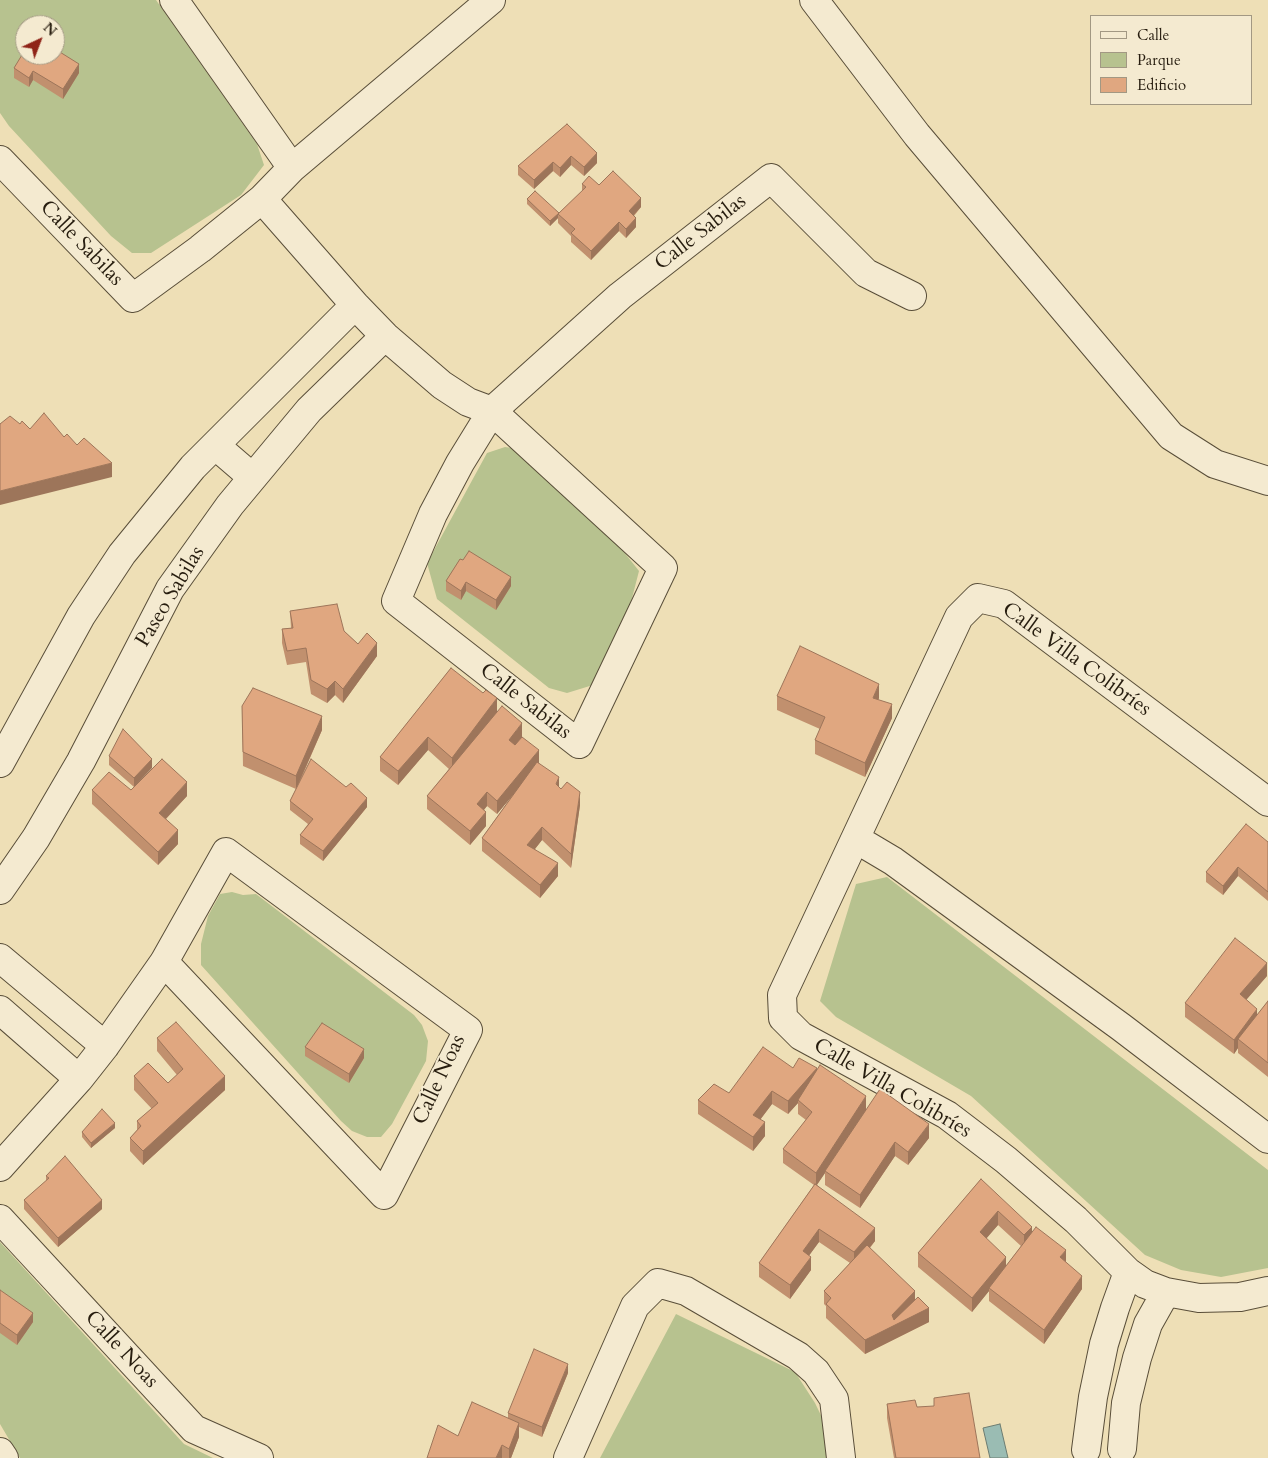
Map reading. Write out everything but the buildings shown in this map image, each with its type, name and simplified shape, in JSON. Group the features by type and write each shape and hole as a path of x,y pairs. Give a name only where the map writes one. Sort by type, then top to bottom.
{"street":[{"path":"174,0 292,168"},
{"name":"Calle Sabilas","path":"0,160 133,298 200,249 262,199 292,168 491,0"},
{"path":"814,0 917,135 1171,436 1215,464 1268,481"},
{"name":"Calle Sabilas","path":"262,199 355,306 385,336 442,385 468,402 492,411 663,568 579,744 396,601 433,514 460,463 492,411 620,296 772,178 866,273 912,296"},
{"path":"0,763 81,616 122,554 186,474 355,306"},
{"name":"Paseo Sabilas","path":"0,890 36,838 81,761 170,589 252,477 309,410 385,336"},
{"path":"279,382 309,410"},
{"path":"216,446 252,477"},
{"name":"Calle Villa Colibríes","path":"1268,802 1004,604 978,598 959,617 782,995 783,1018 801,1036 962,1126 1006,1160 1076,1220 1128,1272 1145,1284 1166,1292 1199,1298 1240,1297 1268,1290"},
{"path":"856,839 893,861 1121,1028 1268,1139"},
{"name":"Calle Noas","path":"0,1167 79,1079 105,1046 164,962 226,852 468,1030 384,1195 164,962"},
{"path":"0,958 105,1046"},
{"path":"0,1010 79,1079"},
{"name":"Calle Noas","path":"0,1218 194,1429 258,1458"},
{"path":"1080,1454 1104,1344 1128,1272"},
{"path":"568,1458 636,1306 658,1283 686,1291 798,1356 816,1372 834,1399 841,1458"},
{"path":"1080,1454 1098,1447 1130,1453 1126,1402 1148,1324 1166,1292"},
{"path":"1104,1344 1137,1358"},
{"path":"0,1452 4,1458"}],"green space":[{"path":"0,0 156,0 257,144 264,165 241,195 151,253 132,253 111,236 9,126 0,113"},
{"path":"505,447 519,449 624,552 639,571 631,602 593,685 567,693 549,688 437,599 427,563 487,453"},
{"path":"887,877 1268,1170 1268,1268 1221,1277 1181,1270 1145,1255 971,1096 836,1017 820,1001 856,884"},
{"path":"232,892 243,895 256,894 414,1015 422,1025 428,1041 426,1061 392,1124 381,1137 367,1137 352,1131 341,1121 201,965 201,944 208,916 220,894"},
{"path":"0,1242 184,1444 213,1458 20,1458 0,1424"},
{"path":"676,1314 795,1372 815,1403 830,1434 830,1458 600,1458"}],"water":[{"path":"1000,1424 1008,1458 990,1458 983,1428"}]}
